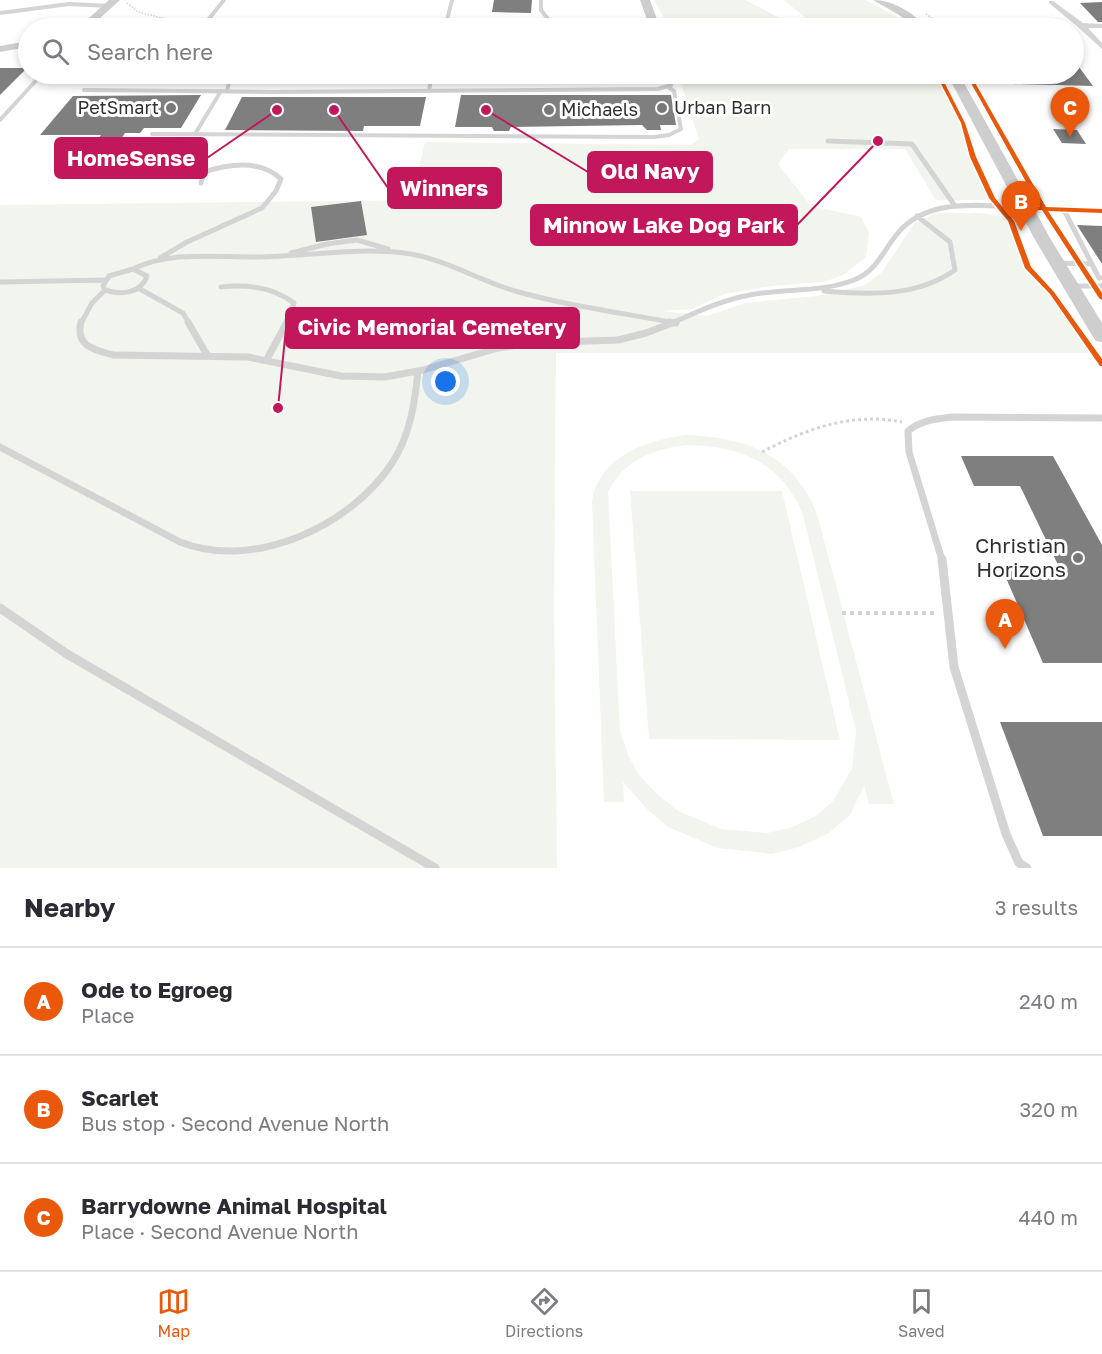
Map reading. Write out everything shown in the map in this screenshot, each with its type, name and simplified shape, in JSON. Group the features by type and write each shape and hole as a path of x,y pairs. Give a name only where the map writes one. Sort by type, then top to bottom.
{"main road":[{"path":"645,0 651,18"},
{"path":"878,0 909,18"},
{"path":"96,18 112,5"},
{"path":"0,49 18,46"},
{"path":"958,84 1056,263 1102,337"}],"street":[{"path":"1051,2 1072,18"},
{"path":"1084,25 1102,26"},
{"path":"1084,28 1102,47"},
{"path":"1026,208 1047,206 1064,210 1102,211"}],"lane":[{"path":"210,18 224,0"},
{"path":"448,18 452,0"},
{"path":"541,0 541,10 547,18"},
{"path":"0,13 69,4 112,5"},
{"path":"0,120 33,84"},
{"path":"227,92 229,84"},
{"path":"429,91 430,84"},
{"path":"84,90 227,92 658,89 668,87 670,84"},
{"path":"152,134 669,135 681,129 682,125 674,91 668,87"},
{"path":"195,134 220,91"},
{"path":"828,141 912,144 955,206"},
{"path":"0,282 105,280 117,272 134,269 158,259 187,242 262,208 276,191 281,179 268,168 224,166 204,172 201,183"},
{"path":"816,290 845,284 863,277 882,260 905,223 936,208 955,206 1026,208"},
{"path":"1064,210 1099,278 1102,278"},
{"path":"105,290 92,301 84,312 79,328 83,341 93,350 113,355 207,355 267,359 363,378 418,371 486,350 516,344 629,338 676,323 735,298 761,292 816,290 846,293 890,292 945,279 955,270 950,242 917,216"},
{"path":"278,257 327,244 357,240 402,253"},
{"path":"158,259 278,257 365,251 402,253 433,258 512,290 553,301 676,323"},
{"path":"1056,263 1092,264"},
{"path":"105,290 118,294 138,288 146,282 147,276 134,269"},
{"path":"105,280 103,286 105,290"},
{"path":"220,287 242,286 280,294 294,303 291,314 267,359"},
{"path":"1071,286 1102,286"},
{"path":"138,288 183,313 207,355"},
{"path":"0,447 73,487 194,547 241,551 300,535 337,516 364,498 381,480 393,461 409,425 418,371"},
{"path":"1026,868 1019,863 1006,834 954,667 944,567 909,452 908,431 913,426 931,419 952,417 1102,418"},
{"path":"0,608 68,654 435,868"}],"path":[{"path":"112,5 131,4 138,12 160,18"},
{"path":"974,84 982,100"},
{"path":"975,84 979,91"},
{"path":"993,117 1047,206"},
{"path":"762,452 788,438 841,422 888,418 913,426"},
{"path":"842,613 947,613"}],"shaded area":[{"path":"654,0 745,0 780,18 664,18"},
{"path":"784,0 865,0 897,18 806,18"},
{"path":"682,84 946,84 968,132 992,200 936,200 905,149 789,149 778,164 811,206 861,217 869,233 866,257 843,275 824,282 771,286 724,294 692,309 662,311 707,316 745,303 817,296 865,285 882,272 914,224 936,213 981,213 1002,217 1010,223 1031,262 1099,353 556,353 554,608 557,868 0,868 0,205 421,200 416,179 425,142 691,145 699,139"},
{"path":"685,435 707,437 747,445 781,463 807,493 817,514 894,804 869,804 864,786 850,815 829,833 799,847 772,854 718,848 668,827 646,808 623,782 624,802 604,802 592,503 596,487 603,474 614,463 640,447","holes":["687,445 725,449 757,461 771,470 794,497 803,515 856,731 852,769 833,801 816,816 790,828 767,833 721,829 678,811 658,795 639,775 628,755 620,731 608,492 622,472 651,453"]},
{"path":"630,491 782,491 840,740 649,739"}],"building":[{"path":"494,0 532,0 531,13 492,12"},
{"path":"1102,2 1102,22 1098,22 1080,3"},
{"path":"0,68 18,68 18,77 0,95"},
{"path":"1084,74 1093,86 1012,84 1084,84"},
{"path":"201,95 181,128 144,128 140,133 125,133 121,139 98,139 101,135 40,135 73,96"},
{"path":"461,95 671,95 676,125 660,125 661,130 647,130 642,125 511,127 509,131 494,131 492,127 455,127"},
{"path":"242,97 426,97 420,126 364,126 363,131 225,130"},
{"path":"1053,129 1077,130 1086,144 1062,143"},
{"path":"361,201 367,235 316,242 311,207"},
{"path":"1077,225 1102,226 1102,264 1084,236"},
{"name":"Christian Horizons","path":"961,456 1053,456 1102,545 1102,663 1043,663 1003,571 1061,571 1020,486 974,486"},
{"path":"1000,722 1102,722 1102,836 1043,836"}],"cycle path":[{"path":"943,84 963,123 973,157 992,198 1011,221 1028,268 1052,293 1102,364"},
{"path":"974,84 1052,223 1102,298"},
{"path":"1026,208 1102,211"}],"place":[{"name":"PetSmart","path":"171,108"},
{"name":"Urban Barn","path":"662,108"},
{"name":"HomeSense","path":"277,110"},
{"name":"Winners","path":"334,110"},
{"name":"Old Navy","path":"486,110"},
{"name":"Michaels","path":"549,110"},
{"name":"Barrydowne Animal Hospital","path":"1070,137"},
{"name":"Minnow Lake Dog Park","path":"878,141"},
{"name":"Scarlet","path":"1021,231"},
{"name":"Civic Memorial Cemetery","path":"278,408"},
{"name":"Christian Horizons","path":"1078,558"},
{"name":"Ode to Egroeg","path":"1005,649"}]}
